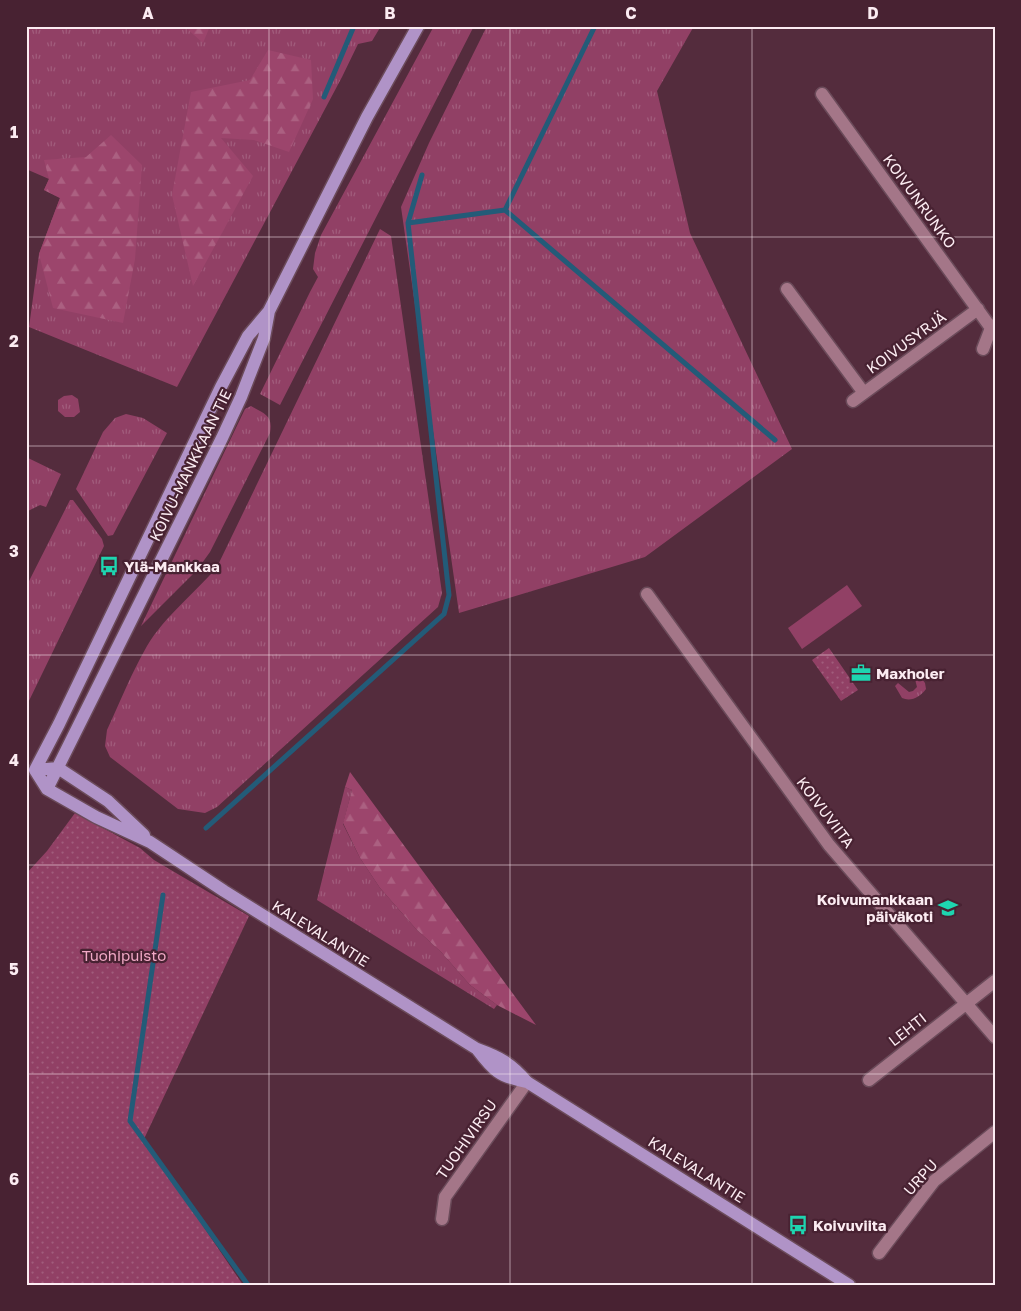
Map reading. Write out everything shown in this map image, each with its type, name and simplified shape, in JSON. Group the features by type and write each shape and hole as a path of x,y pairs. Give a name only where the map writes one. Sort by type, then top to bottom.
{"main road":[{"name":"KOIVU-MANKKAAN TIE","path":"35,770 59,724 220,387 248,336 269,312 367,117 418,26"},
{"name":"KOIVU-MANKKAAN TIE","path":"47,789 241,397 264,338 269,312"},
{"path":"35,770 58,768"},
{"name":"KALEVALANTIE","path":"58,768 108,801 150,842"},
{"name":"KALEVALANTIE","path":"35,770 47,789 96,817 150,842 477,1048 497,1056 515,1068 527,1082 849,1285"}],"street":[{"name":"KOIVUNRUNKO","path":"822,94 993,327"},
{"name":"KOIVUSYRJÄ","path":"788,289 859,397 978,309"},
{"path":"983,349 993,327"},
{"name":"KOIVUVIITA","path":"647,594 828,845 995,1037"},
{"name":"LEHTI","path":"869,1080 995,982"},
{"name":"TUOHIVIRSU","path":"442,1219 445,1197 527,1082"},
{"name":"URPU","path":"879,1253 934,1181 995,1132"}],"green space":[{"path":"26,26 381,26 372,41 358,44 177,387 29,327 39,254 60,198 44,190 49,179 26,169"},
{"path":"184,26 210,26 203,43"},
{"path":"434,26 474,26 280,405 260,394 318,277 313,269 315,253 321,235"},
{"path":"487,26 694,26 657,91 690,233 792,449 645,557 459,613 401,207 429,143"},
{"path":"268,50 311,60 313,99 289,152 254,140 221,138 253,176 193,286 172,195 191,92 250,80"},
{"path":"111,135 142,165 135,259 123,323 53,308 39,254 60,198 44,190 49,179 44,160 86,157"},
{"path":"380,229 391,236 442,593 438,607 217,807 205,813 178,809 110,757 105,746 107,730 136,666 154,635 217,567"},
{"path":"72,395 78,399 80,412 74,417 65,417 58,411 58,400 64,396"},
{"path":"251,406 267,416 271,427 270,433 210,552 197,570 141,626 245,409"},
{"path":"126,414 143,418 167,433 113,535 108,536 76,489 103,432 115,418"},
{"path":"26,457 61,474 46,507 40,505 26,512"},
{"path":"70,500 73,500 102,539 104,546 26,707 26,587"},
{"path":"847,585 862,606 802,649 788,628"},
{"path":"829,648 858,690 841,701 812,660"},
{"path":"918,674 925,683 926,689 915,698 902,698 895,686 898,683 909,692 913,691 917,687 915,679"},
{"path":"350,772 536,1025 497,1005 470,985 380,888 360,858 343,823 352,790 345,787"},
{"path":"345,787 352,790 343,824 360,858 380,888 470,985 497,1005 494,1009 317,900"},
{"name":"Tuohipuisto","path":"75,813 140,848 154,860 249,916 144,1139 243,1285 26,1285 26,874 47,851"}],"waterway":[{"path":"324,97 354,26"},
{"path":"505,210 595,26"},
{"path":"206,828 444,614 449,595 408,223 422,175"},
{"path":"408,223 505,210 775,440"},
{"path":"163,895 130,1121 248,1285"}],"place":[{"name":"Ylä-Mankkaa","path":"109,566"},
{"name":"Maxholer","path":"861,673"},
{"name":"Koivumankkaan päiväkoti","path":"948,908"},
{"name":"Koivuviita","path":"798,1225"}]}
